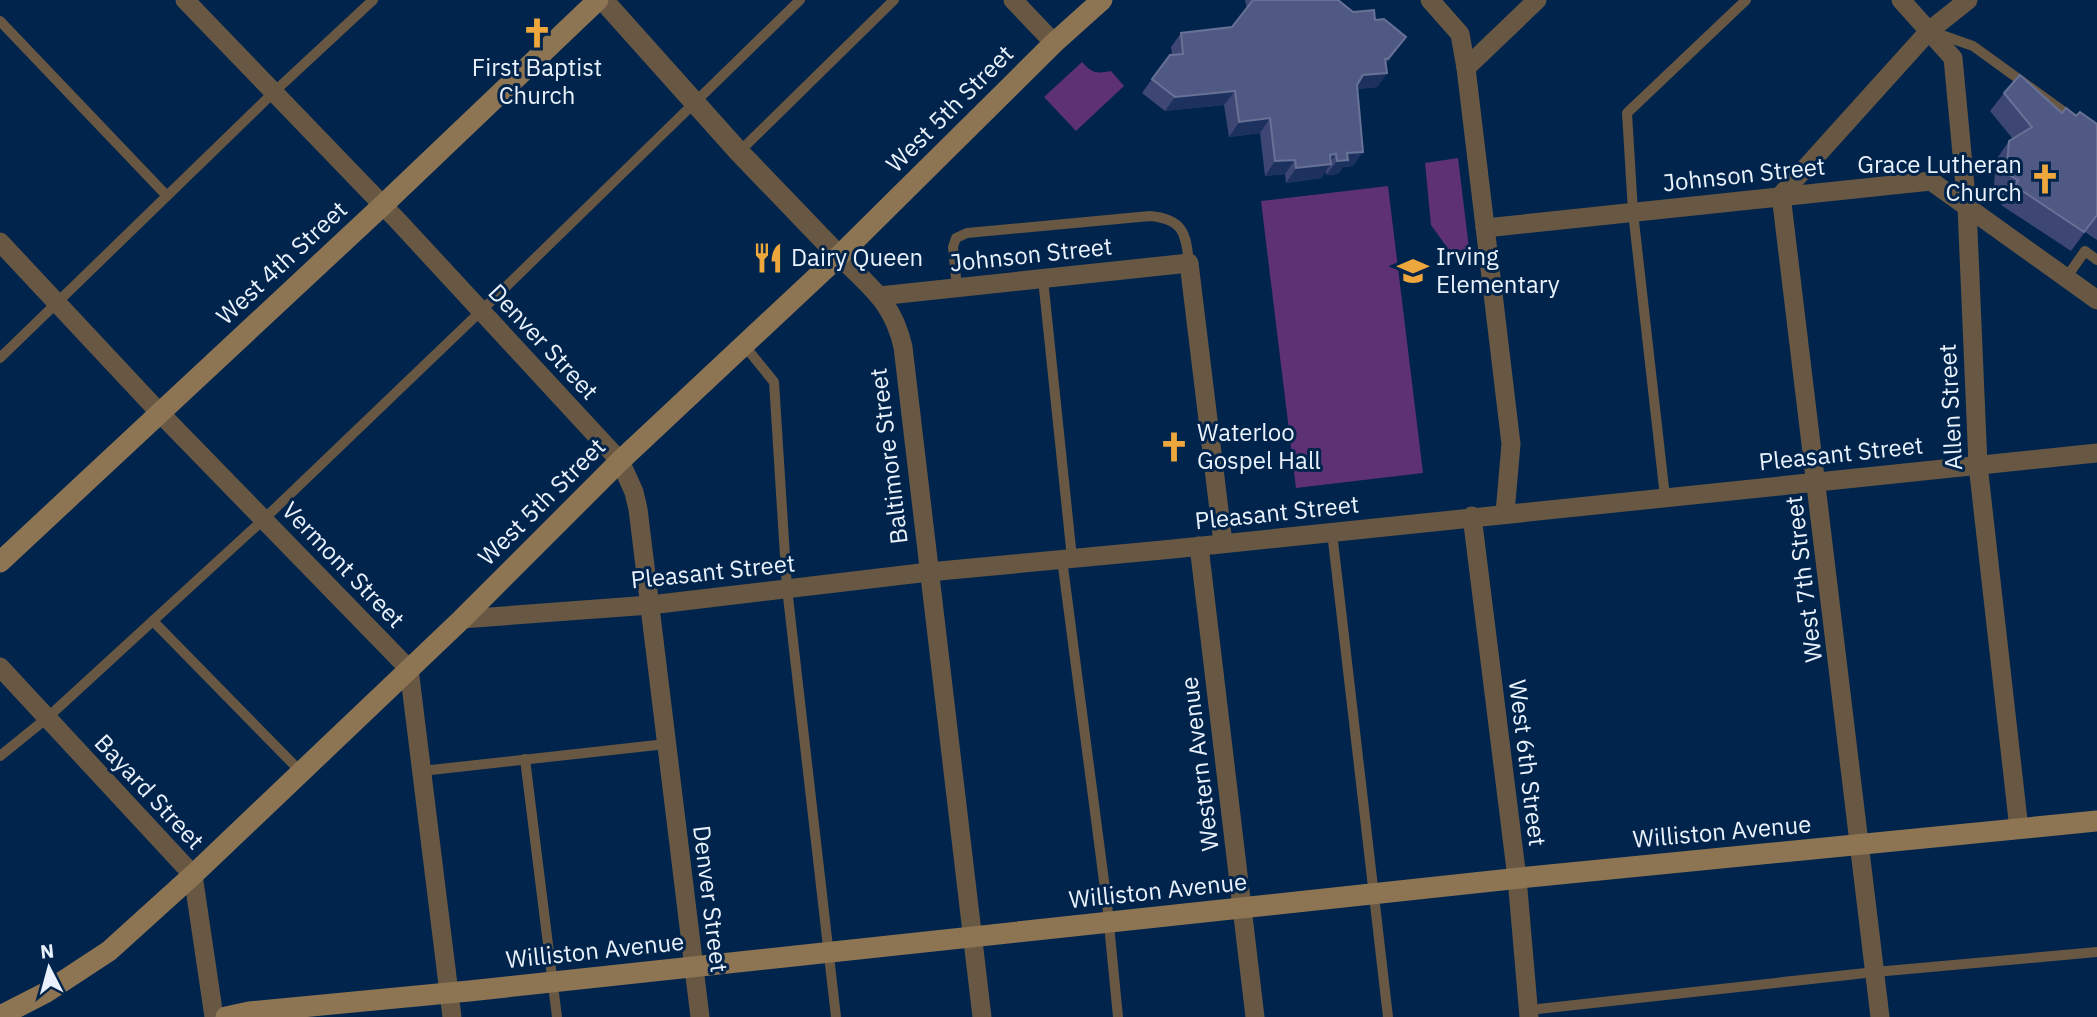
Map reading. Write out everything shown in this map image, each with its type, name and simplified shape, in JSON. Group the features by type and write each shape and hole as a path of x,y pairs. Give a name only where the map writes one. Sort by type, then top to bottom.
{"main road":[{"name":"West 4th Street","path":"0,562 383,205 598,0"},
{"name":"West 5th Street","path":"0,1016 45,993 109,951 193,875 463,620 620,461 839,256 1054,43 1102,0"},
{"name":"Williston Avenue","path":"226,1017 249,1012 449,993 1517,878 2097,821"}],"street":[{"name":"Denver Street","path":"185,0 383,205 620,461 634,492 638,509 700,1017"},
{"name":"Baltimore Street","path":"603,0 740,152 879,296 892,313 903,347 982,1017"},
{"path":"1013,0 1054,43"},
{"path":"1430,0 1460,34 1466,68 1511,444 1505,513"},
{"path":"1466,68 1537,0"},
{"name":"Allen Street","path":"1901,0 1953,58 1967,207 1978,465 2019,829"},
{"path":"1781,195 1929,31 1968,0"},
{"name":"Johnson Street","path":"1485,228 1931,181 2097,300"},
{"name":"West 7th Street","path":"1781,195 1880,1017"},
{"name":"Vermont Street","path":"0,242 159,412 409,669"},
{"path":"1189,263 1223,543"},
{"name":"Johnson Street","path":"879,296 1189,263"},
{"name":"Pleasant Street","path":"463,620 649,605 929,572 2097,453"},
{"name":"West 6th Street","path":"1472,516 1517,878 1529,1013"},
{"name":"Western Avenue","path":"1199,546 1255,1017"},
{"name":"Bayard Street","path":"0,667 193,875 214,1017"},
{"path":"409,669 452,1017"}],"lane":[{"path":"0,358 274,92 373,0"},
{"path":"0,756 47,718 264,519 800,0"},
{"path":"740,152 894,0"},
{"path":"1665,497 1633,212 1627,113 1745,0"},
{"path":"0,21 167,196"},
{"path":"1929,31 1973,46 2086,128"},
{"path":"957,288 953,247 956,238 967,233 1150,216 1167,218 1184,232 1189,263"},
{"path":"2066,278 2085,251 2097,260"},
{"path":"1043,279 1067,559 1118,1017"},
{"path":"744,345 774,382 788,589 836,1017"},
{"path":"1332,532 1388,1017"},
{"path":"153,621 301,772"},
{"path":"422,771 667,744"},
{"path":"525,760 557,1017"},
{"path":"1529,1013 1875,972 2097,952"}],"shaded area":[{"path":"1082,62 1095,72 1111,71 1124,86 1076,131 1044,97"},
{"path":"1458,158 1469,248 1451,253 1431,225 1425,163"},
{"path":"1388,186 1423,473 1296,488 1261,201"}],"building":[{"path":"1253,0 1338,0 1353,12 1374,10 1375,20 1384,19 1406,37 1388,59 1385,59 1387,73 1363,75 1357,85 1363,152 1347,153 1348,160 1337,161 1336,154 1330,155 1331,164 1296,168 1295,160 1275,161 1270,118 1239,122 1235,91 1175,97 1152,79 1170,55 1183,54 1181,33 1232,27"},
{"name":"Grace Lutheran Church","path":"2020,75 2062,113 2066,108 2076,116 2080,112 2097,124 2097,215 2084,232 2015,186 2018,180 2011,176 2007,166 2009,141 2032,127 2004,93"}],"place":[{"name":"First Baptist Church","path":"537,33"},
{"name":"Grace Lutheran Church","path":"2045,179"},
{"name":"Dairy Queen","path":"768,258"},
{"name":"Irving Elementary","path":"1413,271"},
{"name":"Waterloo Gospel Hall","path":"1174,447"}]}
